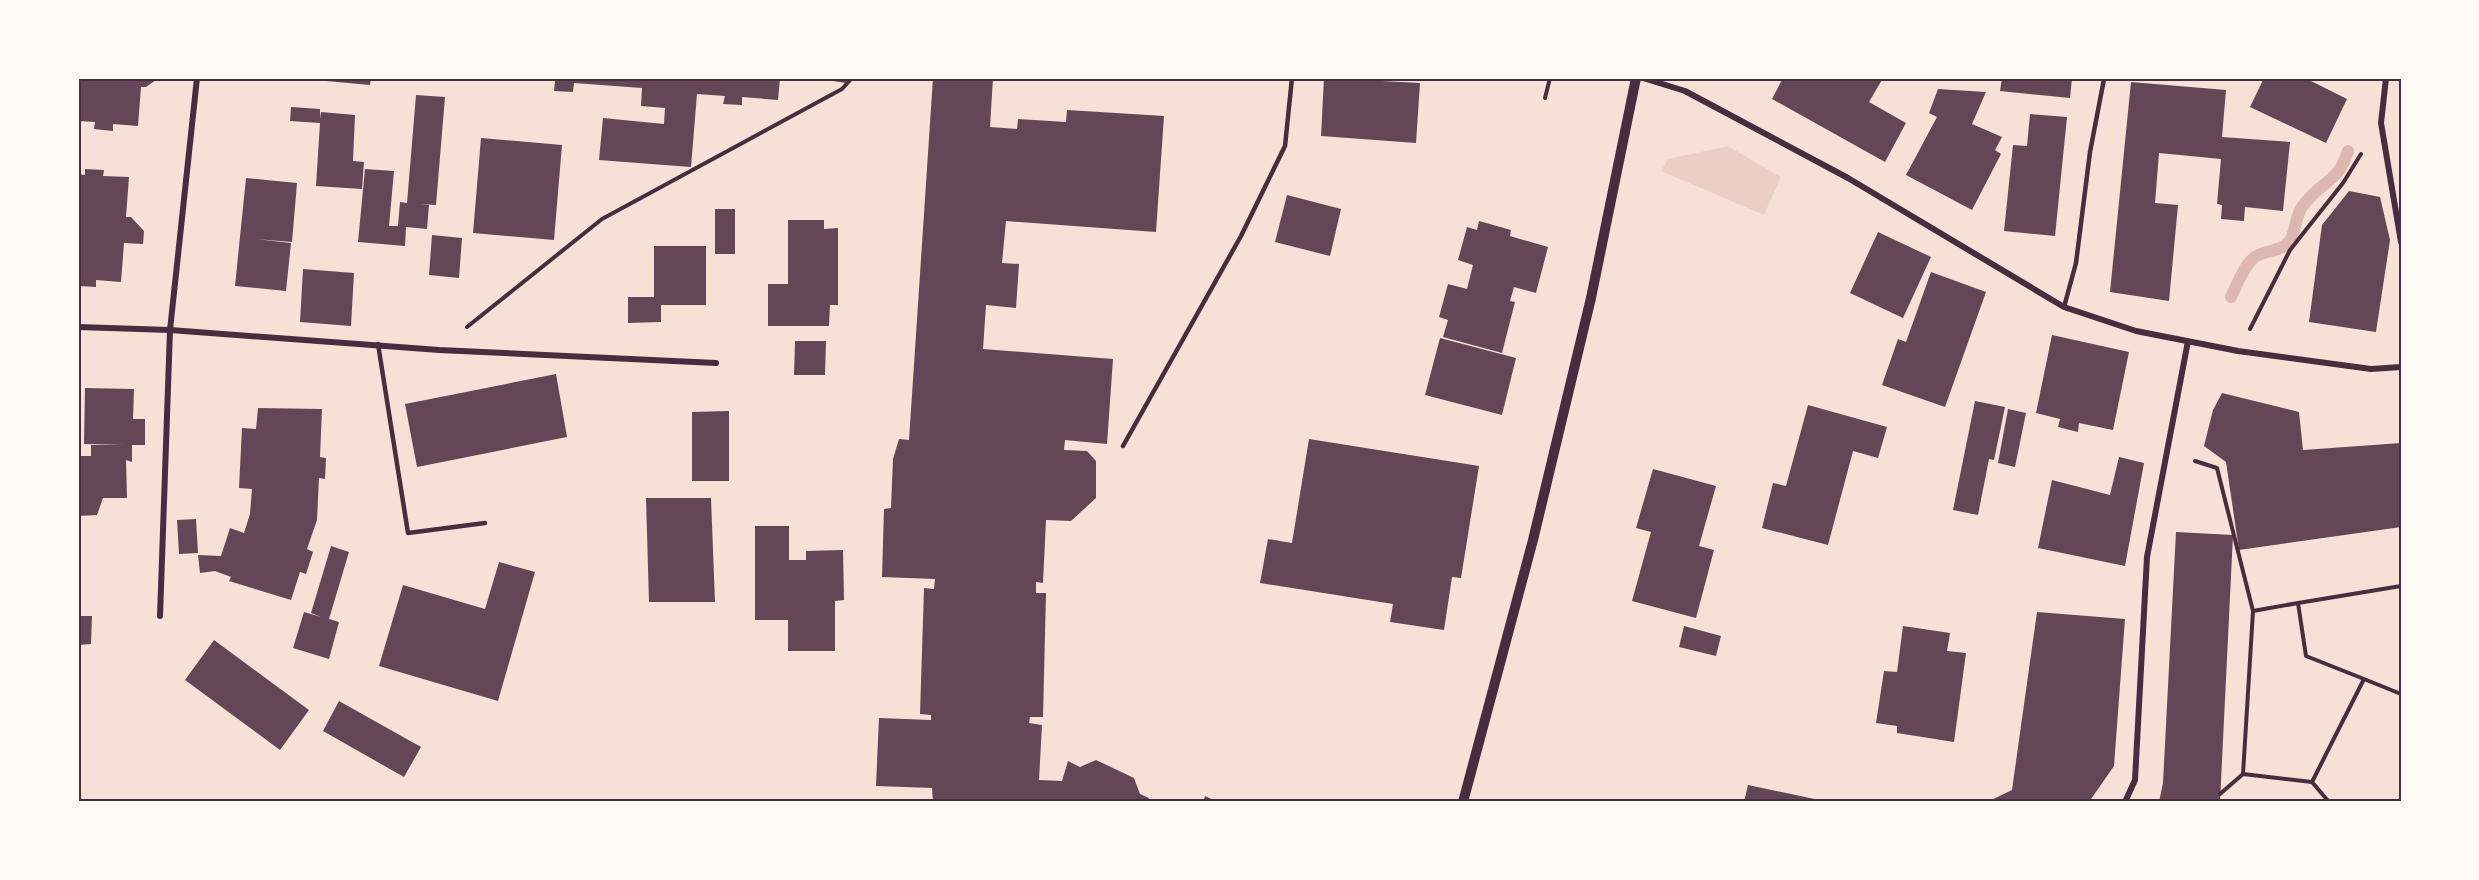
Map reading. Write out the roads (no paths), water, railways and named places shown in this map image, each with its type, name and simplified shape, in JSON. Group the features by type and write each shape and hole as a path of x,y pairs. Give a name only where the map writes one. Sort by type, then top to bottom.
{"street":[{"path":"160,616 170,330 197,78"},
{"path":"1463,802 1533,540 1583,332 1636,78"},
{"path":"1643,78 1685,91 1848,178 2064,307 2136,331 2238,351 2371,369 2401,367"},
{"path":"2386,78 2381,123 2401,242"},
{"path":"78,327 170,330 439,350 716,363"},
{"path":"2125,802 2135,780 2147,557 2188,341"}],"lane":[{"path":"1123,446 1241,236 1285,146 1292,78"},
{"path":"2064,307 2076,262 2090,152 2104,79"},
{"path":"378,344 408,533 484,523"}],"waterway":[{"path":"2231,297 2247,265 2255,257 2281,248 2289,242 2302,207 2339,170 2348,151"}]}
